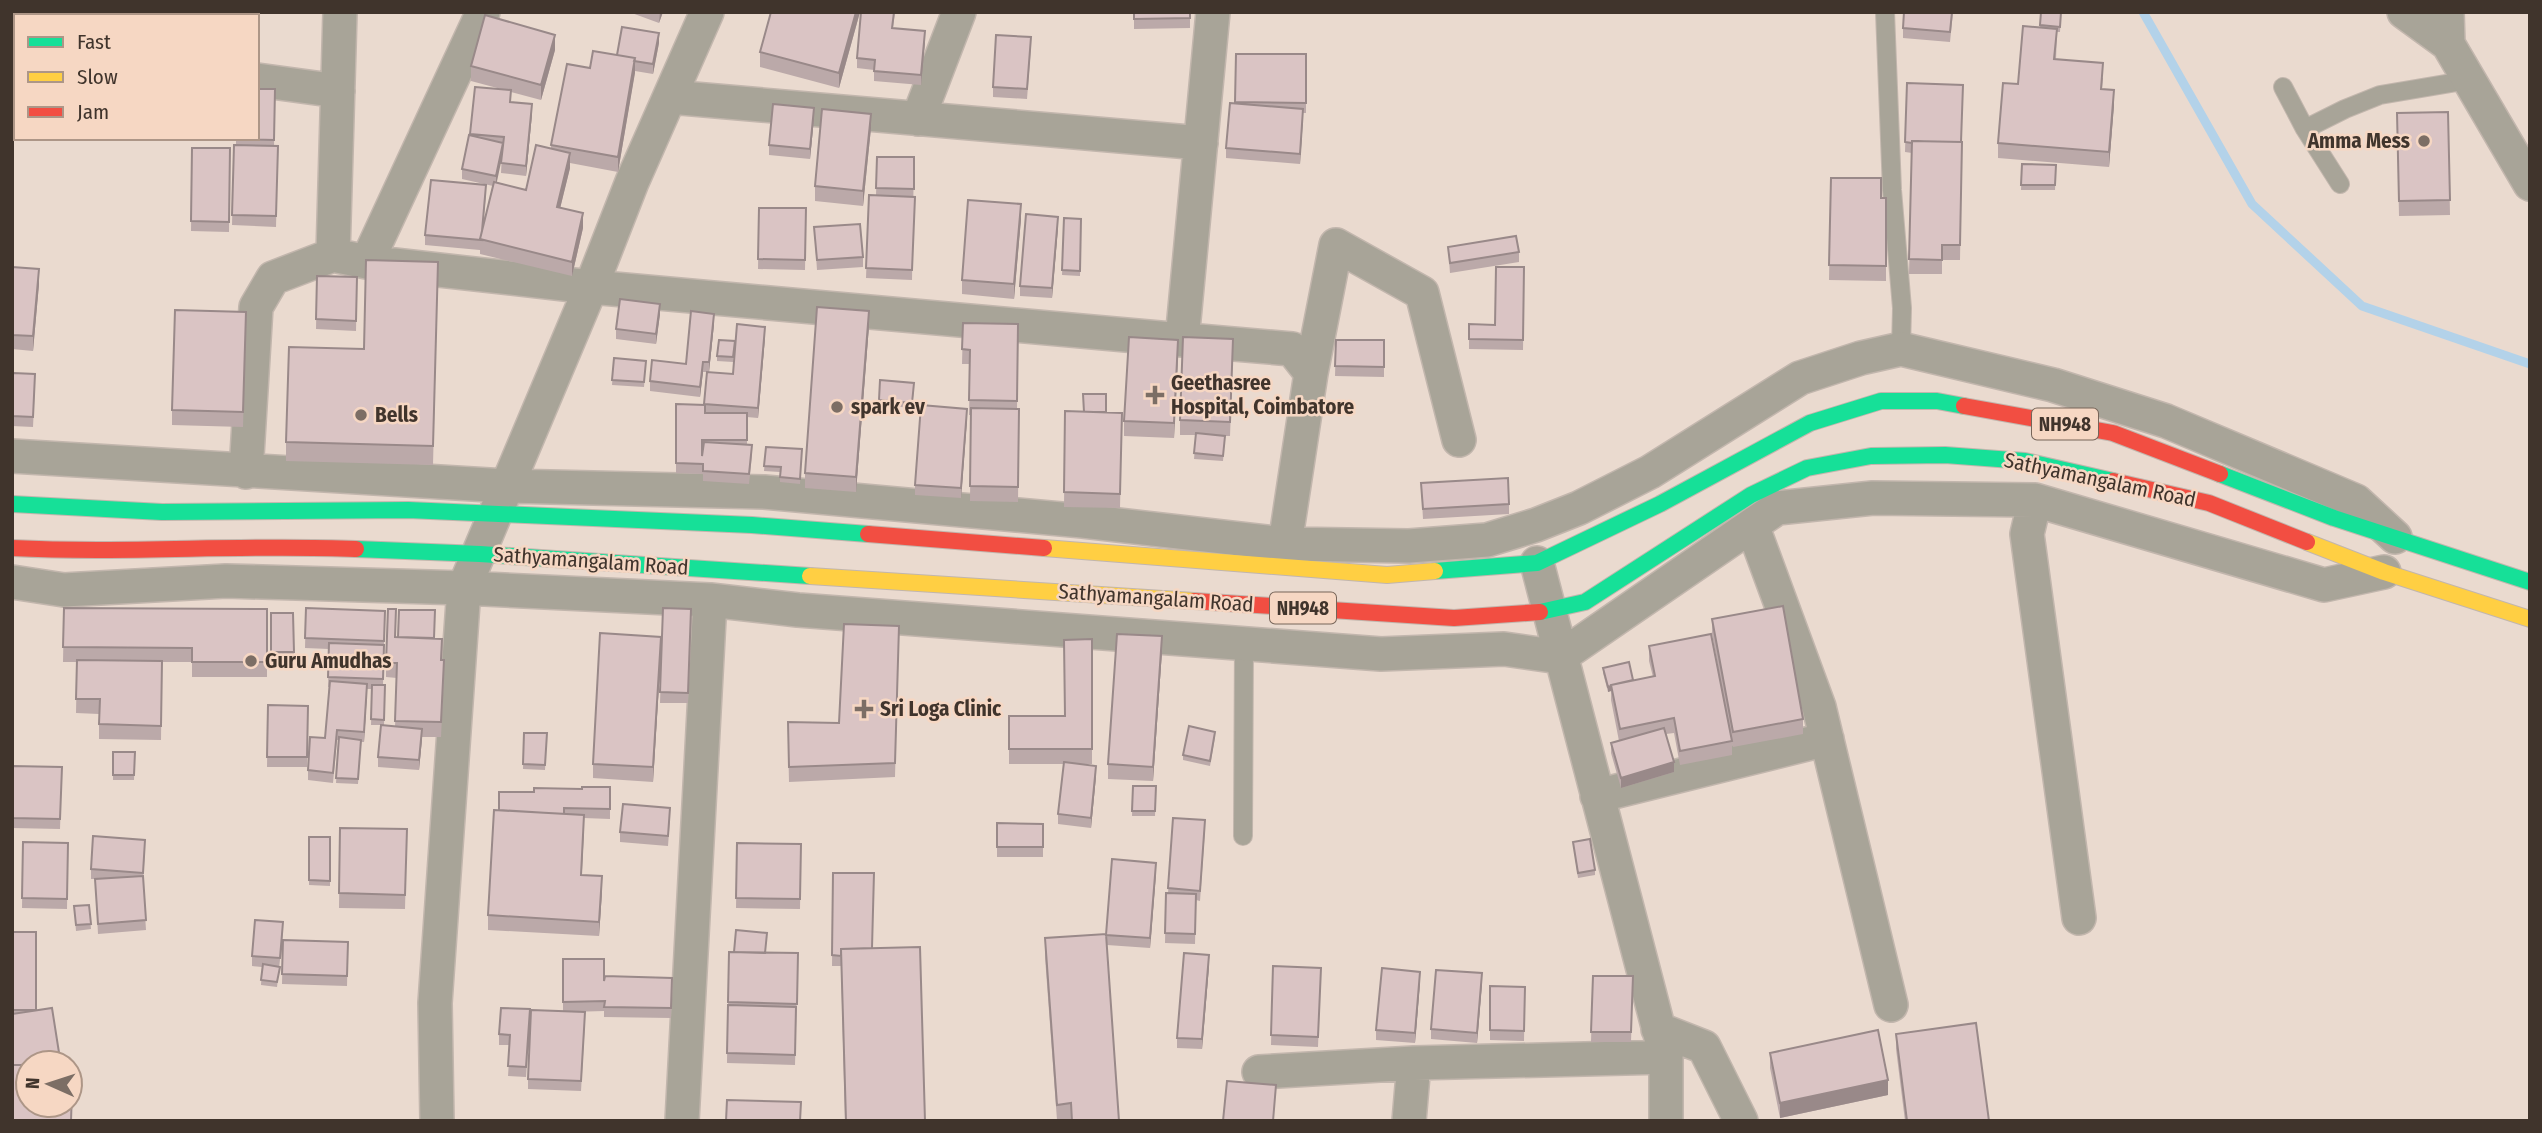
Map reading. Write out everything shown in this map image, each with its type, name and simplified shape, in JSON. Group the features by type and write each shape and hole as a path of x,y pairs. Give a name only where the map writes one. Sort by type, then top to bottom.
{"highway":[{"name":"NH948","path":"12,504 162,512 408,510 501,500 752,525 1387,575 1537,563 1660,504 1810,423 1881,401 1937,401 2113,433 2334,518 2530,582"},
{"name":"Sathyamangalam Road","path":"12,548 69,551 312,547 480,554 1454,618 1551,611 1585,602 1751,495 1807,468 1871,456 1945,455 2025,461 2209,503 2384,572 2530,619"}],"street":[{"path":"333,255 340,12"},
{"path":"367,262 483,12"},
{"path":"437,1121 435,1003 464,588 591,287 632,182 706,12"},
{"path":"918,118 959,12"},
{"path":"1182,340 1213,12"},
{"path":"2404,12 2448,28 2469,80 2530,184"},
{"path":"259,80 338,91"},
{"path":"670,97 1201,143"},
{"path":"1285,544 1311,373 1336,245 1422,293 1459,440"},
{"path":"246,472 256,307 273,278 333,255 367,262 591,287 1292,349 1311,373"},
{"path":"12,456 246,472 501,500 764,492 1083,521 1285,544 1422,545 1487,540 1579,508 1650,472 1800,378 1861,358 1900,349 2053,384 2166,421 2356,501 2400,541"},
{"path":"12,582 64,590 226,581 464,588 710,600 798,610 1381,654 1504,649 1560,657 1777,508 1873,498 2035,500 2323,584 2384,572"},
{"path":"2035,500 2027,534 2079,918"},
{"path":"1752,525 1819,707 1891,1006"},
{"path":"1537,563 1662,1043 1666,1121"},
{"path":"682,1121 710,600"},
{"path":"1597,796 1827,739"},
{"path":"1259,1072 1415,1063 1662,1043 1704,1047 1741,1121"},
{"path":"1409,1121 1415,1063"}],"lane":[{"path":"1885,12 1891,178 1902,308 1900,349"},
{"path":"2305,129 2380,95 2469,80"},
{"path":"2283,87 2305,129 2340,184"},
{"path":"1242,836 1244,642"}],"building":[{"path":"204,12 255,12 255,14"},
{"path":"771,12 856,12 839,73 760,52"},
{"path":"861,12 894,12 892,28 925,31 921,75 874,71 875,60 857,58"},
{"path":"1134,12 1190,12 1190,18 1134,19"},
{"path":"1904,12 1952,12 1950,32 1903,28"},
{"path":"2041,12 2061,12 2060,27 2040,25"},
{"path":"485,15 555,35 541,85 471,66"},
{"path":"2023,26 2057,29 2054,59 2103,63 2101,89 2114,90 2109,152 1998,143 2003,83 2018,84"},
{"path":"622,27 659,33 653,64 617,55"},
{"path":"996,35 1031,37 1027,89 993,87"},
{"path":"593,51 635,58 618,157 551,145 567,64 590,68"},
{"path":"1236,54 1306,54 1306,103 1235,102"},
{"path":"1907,83 1963,85 1961,142 1905,142"},
{"path":"475,87 511,90 510,102 532,104 526,166 501,163 504,137 470,134"},
{"path":"259,89 275,89 274,140 259,140"},
{"path":"1230,103 1303,109 1300,154 1226,148"},
{"path":"773,104 814,108 810,149 769,145"},
{"path":"822,109 871,114 863,191 815,186"},
{"path":"2448,112 2450,200 2399,201 2397,113"},
{"path":"469,135 503,143 496,176 462,169"},
{"path":"1912,141 1962,142 1960,245 1942,245 1942,260 1909,259"},
{"path":"234,145 278,146 276,216 232,215"},
{"path":"536,145 570,153 557,207 583,213 572,262 480,239 494,182 526,190"},
{"path":"192,148 230,148 229,222 191,221"},
{"path":"877,157 914,157 914,189 876,188"},
{"path":"2022,164 2056,165 2055,185 2021,185"},
{"path":"1831,178 1881,178 1881,198 1886,198 1886,266 1829,265"},
{"path":"431,180 486,185 481,240 425,235"},
{"path":"869,195 915,197 912,270 866,268"},
{"path":"968,200 1021,204 1014,284 962,280"},
{"path":"759,208 806,208 805,260 758,259"},
{"path":"1026,214 1058,217 1052,288 1020,286"},
{"path":"1064,218 1081,219 1080,271 1062,270"},
{"path":"860,224 863,257 817,260 814,227"},
{"path":"1516,236 1519,252 1450,263 1448,247"},
{"name":"Bells","path":"366,260 438,262 433,446 286,442 289,347 364,349"},
{"path":"12,267 39,269 33,336 12,335"},
{"path":"1496,267 1524,267 1523,340 1469,339 1469,324 1495,325"},
{"path":"317,276 357,277 356,321 316,319"},
{"path":"620,299 660,304 656,334 616,329"},
{"name":"spark ev","path":"817,307 869,311 856,477 805,473"},
{"path":"175,310 246,312 243,412 172,410"},
{"path":"691,311 714,314 709,362 703,362 700,387 650,381 652,360 686,364"},
{"path":"963,323 1018,324 1017,401 969,400 970,350 962,349"},
{"path":"737,324 765,327 758,408 704,404 707,372 733,374"},
{"path":"1129,337 1178,340 1174,423 1124,421"},
{"path":"1183,337 1233,339 1230,422 1180,420"},
{"path":"719,340 735,341 733,357 717,356"},
{"path":"1336,340 1384,340 1384,367 1335,366"},
{"path":"614,358 646,361 644,382 612,380"},
{"path":"13,373 35,374 33,417 12,416"},
{"path":"880,380 914,383 912,403 879,400"},
{"path":"1083,394 1106,394 1106,412 1084,412"},
{"path":"676,404 705,405 705,413 747,413 747,440 702,440 702,456 704,442 752,445 749,474 703,471 703,464 676,463"},
{"path":"921,405 967,409 961,488 915,485"},
{"path":"971,408 1019,409 1018,487 970,486"},
{"path":"1065,411 1122,413 1120,494 1064,492"},
{"path":"1196,433 1225,436 1223,456 1194,453"},
{"path":"766,447 802,449 800,479 780,477 781,467 764,466"},
{"path":"1508,478 1509,504 1423,509 1421,483"},
{"path":"1783,606 1803,719 1733,732 1712,619"},
{"path":"64,608 267,609 267,662 192,662 192,648 63,647"},
{"path":"306,608 385,611 384,641 305,638"},
{"path":"663,608 691,609 688,693 660,692"},
{"path":"388,609 396,609 395,637 442,639 441,660 444,660 441,722 395,721 397,663 386,663"},
{"path":"399,610 435,610 434,638 398,637"},
{"path":"271,613 293,613 294,652 271,652"},
{"path":"844,624 899,626 895,763 789,767 788,722 839,723"},
{"path":"600,633 661,637 653,767 593,764"},
{"path":"1117,634 1162,636 1153,767 1108,764"},
{"path":"1711,634 1732,741 1680,751 1674,718 1620,729 1611,685 1655,676 1649,646"},
{"path":"1092,639 1092,749 1009,749 1009,716 1065,716 1064,640"},
{"path":"329,643 384,645 383,679 328,677"},
{"path":"77,660 162,661 161,726 99,724 100,699 76,699"},
{"path":"1629,662 1633,680 1608,687 1603,668"},
{"path":"330,681 367,684 364,732 337,730 333,773 308,770 310,737 325,738"},
{"path":"372,685 385,685 384,720 371,719"},
{"path":"268,705 308,706 307,757 267,757"},
{"path":"381,725 422,729 419,760 378,757"},
{"path":"1189,726 1215,732 1210,761 1183,755"},
{"path":"1664,728 1674,762 1621,778 1611,743"},
{"path":"524,733 547,733 545,765 523,764"},
{"path":"339,737 361,740 358,779 336,778"},
{"path":"113,752 135,752 134,775 113,775"},
{"path":"1064,762 1096,766 1091,818 1058,814"},
{"path":"12,766 62,767 60,819 12,818"},
{"path":"1133,786 1156,786 1155,811 1132,811"},
{"path":"610,787 610,809 564,808 564,814 499,810 499,792 534,792 534,788"},
{"path":"623,804 670,808 668,836 620,832"},
{"path":"494,810 584,815 581,875 602,876 599,922 488,915"},
{"path":"1173,818 1205,820 1200,891 1168,888"},
{"path":"997,823 1043,824 1043,847 997,847"},
{"path":"340,828 407,829 405,895 339,893"},
{"path":"93,836 145,840 143,873 91,869"},
{"path":"309,837 330,837 330,881 309,880"},
{"path":"1590,839 1595,870 1578,873 1573,842"},
{"path":"23,842 68,843 67,899 22,898"},
{"path":"737,843 801,844 800,899 736,898"},
{"path":"1112,859 1156,863 1150,938 1106,935"},
{"path":"833,873 874,873 872,948 841,949 841,956 832,955"},
{"path":"143,876 146,920 98,924 95,879"},
{"path":"1166,893 1196,894 1195,934 1165,933"},
{"path":"89,905 91,924 76,925 74,906"},
{"path":"255,920 283,922 280,958 252,956"},
{"path":"736,930 767,933 765,953 734,952"},
{"path":"12,932 36,932 36,1010 12,1010"},
{"path":"1106,934 1119,1121 1072,1121 1071,1103 1057,1105 1045,938"},
{"path":"283,940 348,942 347,976 282,974"},
{"path":"920,947 925,1121 846,1121 841,949"},
{"path":"729,952 798,953 797,1004 728,1002"},
{"path":"1184,953 1209,955 1202,1039 1177,1038"},
{"path":"563,959 604,959 604,981 605,976 672,978 671,1008 604,1007 605,1001 563,1002"},
{"path":"263,964 280,967 277,982 261,980"},
{"path":"1273,966 1321,968 1318,1037 1271,1035"},
{"path":"1382,968 1420,972 1415,1033 1376,1030"},
{"path":"1436,970 1482,973 1477,1033 1431,1029"},
{"path":"1593,976 1633,976 1631,1032 1591,1032"},
{"path":"1490,986 1525,987 1524,1031 1490,1030"},
{"path":"728,1005 796,1007 795,1055 727,1053"},
{"path":"52,1008 58,1049 14,1049 12,1066 12,1014"},
{"path":"501,1008 530,1009 526,1067 508,1066 510,1035 499,1034"},
{"path":"531,1010 585,1012 581,1081 528,1079"},
{"path":"1976,1023 1989,1121 1907,1121 1896,1034"},
{"path":"1878,1030 1888,1080 1780,1103 1770,1053"},
{"path":"13,1065 14,1119 71,1119 71,1121 13,1121"},
{"path":"1227,1081 1276,1085 1273,1121 1223,1121"},
{"path":"727,1100 801,1102 800,1121 726,1121"}],"waterway":[{"path":"2143,12 2252,204 2362,306 2530,364"}],"traffic: fast":[{"path":"1435,571 1537,563 1660,504 1810,423 1881,401 1937,401 1964,406"},
{"path":"1540,612 1585,602 1751,495 1807,468 1871,456 1945,455 2025,461 2113,481"},
{"path":"2220,474 2334,518 2530,582"},
{"path":"12,504 162,512 408,510 752,525 868,534"},
{"path":"356,549 480,554 810,576"}],"traffic: slow":[{"path":"2307,542 2384,572 2530,619"},
{"path":"1044,548 1387,575 1435,571"},
{"path":"810,576 1194,601"}],"traffic: jam":[{"path":"1964,406 2113,433 2220,474"},
{"path":"2113,481 2209,503 2307,542"},
{"path":"868,534 1044,548"},
{"path":"12,548 356,549"},
{"path":"1194,601 1454,618 1540,612"}],"place":[{"name":"Amma Mess","path":"2424,141"},
{"name":"Geethasree Hospital, Coimbatore","path":"1155,395"},
{"name":"spark ev","path":"837,407"},
{"name":"Bells","path":"361,415"},
{"name":"Guru Amudhas","path":"251,661"},
{"name":"Sri Loga Clinic","path":"864,709"}]}
